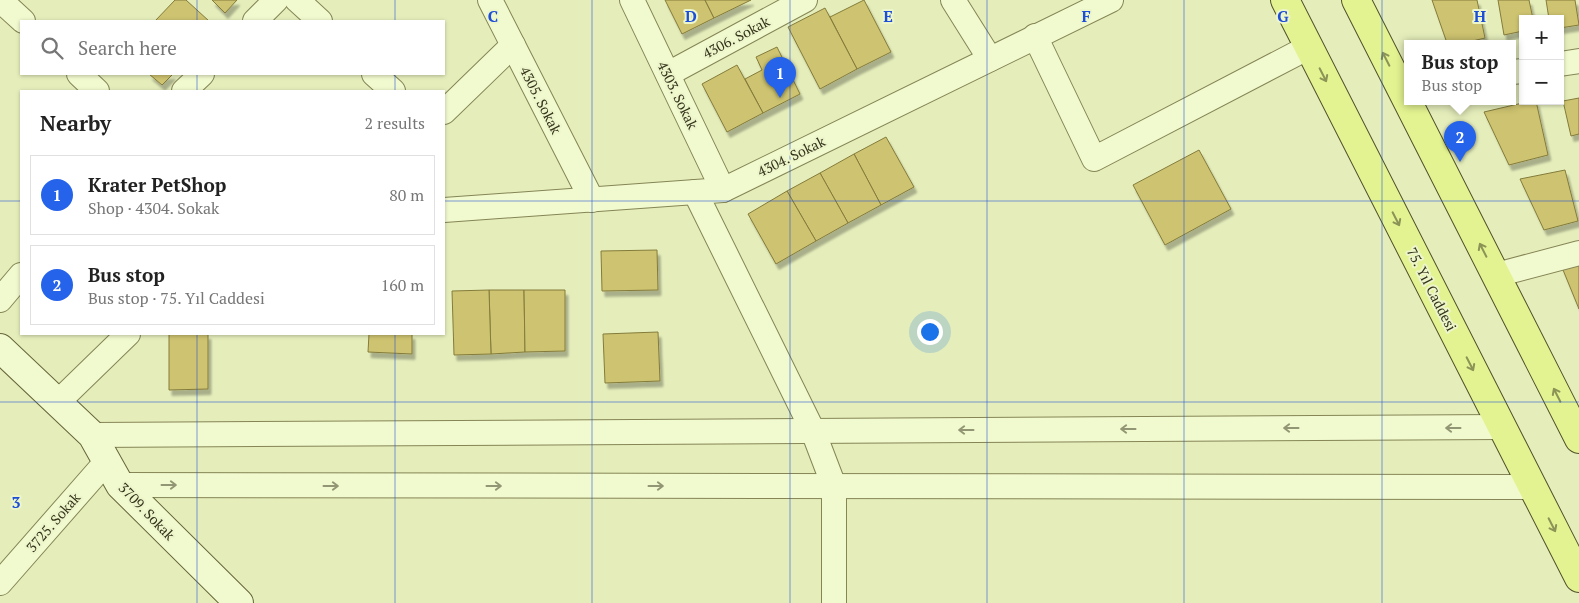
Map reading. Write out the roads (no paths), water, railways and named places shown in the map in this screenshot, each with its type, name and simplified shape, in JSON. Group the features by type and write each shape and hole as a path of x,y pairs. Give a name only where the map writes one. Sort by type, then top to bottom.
{"main road":[{"name":"75. Yıl Caddesi","path":"1284,0 1579,578"},
{"path":"1356,0 1404,89"},
{"path":"1412,105 1579,439"}],"street":[{"path":"0,0 22,20"},
{"path":"256,20 276,0"},
{"path":"297,0 319,20"},
{"name":"4305. Sokak","path":"490,0 592,200"},
{"name":"4303. Sokak","path":"632,0 723,190"},
{"name":"4306. Sokak","path":"668,74 805,0"},
{"path":"953,0 990,59"},
{"name":"4304. Sokak","path":"445,210 723,190 1111,0"},
{"path":"1035,36 1094,159 1309,48"},
{"path":"445,111 513,46"},
{"path":"1564,63 1579,61"},
{"path":"80,75 96,90"},
{"path":"185,90 201,75"},
{"path":"375,75 392,90"},
{"path":"696,192 813,431 834,486 834,603"},
{"path":"1496,275 1579,253"},
{"path":"0,300 20,276"},
{"path":"58,402 127,335"},
{"name":"3709. Sokak","path":"0,348 92,434 120,485 239,603"},
{"path":"92,434 1502,427"},
{"name":"3725. Sokak","path":"0,583 107,461"},
{"path":"120,485 1533,487"}],"place":[{"name":"Krater PetShop","path":"780,98"},
{"name":"Bus stop","path":"1460,162"}]}
